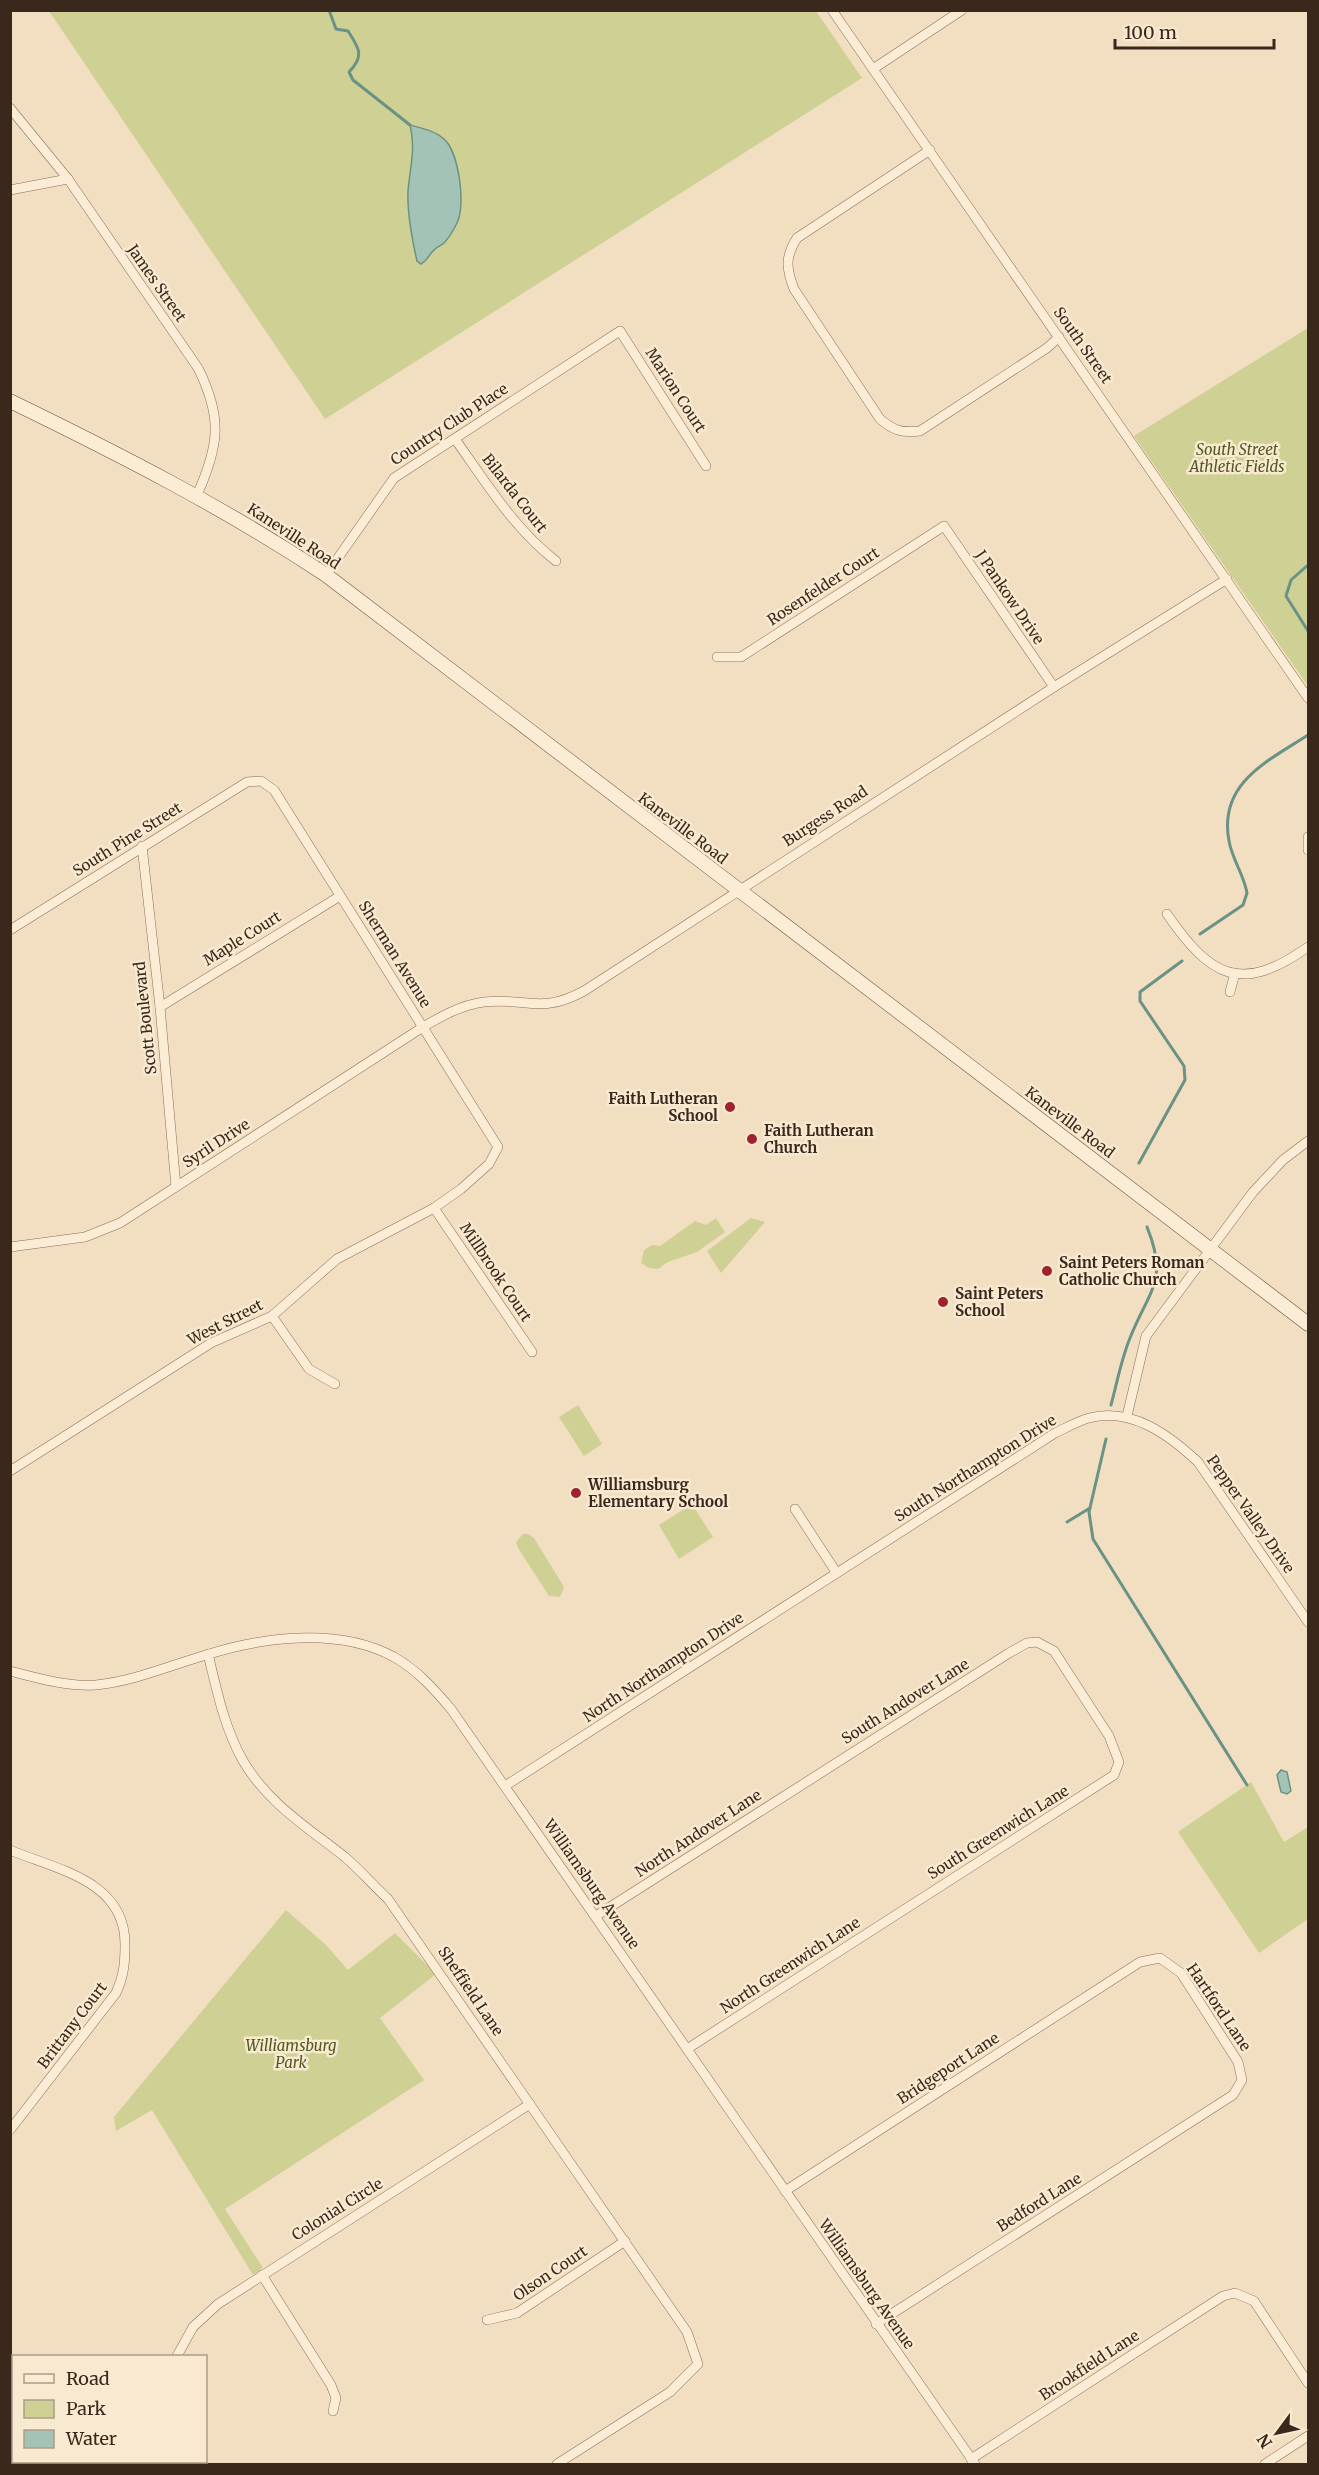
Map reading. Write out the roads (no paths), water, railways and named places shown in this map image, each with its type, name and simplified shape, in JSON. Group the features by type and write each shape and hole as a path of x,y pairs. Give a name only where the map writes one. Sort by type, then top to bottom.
{"main road":[{"name":"Kaneville Road","path":"10,401 197,495 263,533 326,575 1308,1324"}],"street":[{"name":"South Street","path":"832,10 1308,698"},
{"path":"873,69 962,10"},
{"name":"James Street","path":"10,108 68,178 198,368 210,392 217,424 215,450 197,495"},
{"path":"930,150 797,238 788,253 787,269 794,289 880,419 893,430 904,433 920,431 1038,355 1059,337"},
{"path":"10,190 68,178"},
{"name":"Country Club Place","path":"326,575 394,478 620,331"},
{"name":"Marion Court","path":"620,331 706,466"},
{"name":"Bilarda Court","path":"455,439 504,507 538,547 556,561"},
{"name":"J Pankow Drive","path":"942,527 944,526 1054,687"},
{"name":"Rosenfelder Court","path":"717,657 741,657 942,527"},
{"name":"Burgess Road","path":"423,1027 471,1004 498,1001 548,1004 574,997 1054,687 1227,579"},
{"name":"South Pine Street","path":"10,930 247,782 261,781"},
{"name":"Sherman Avenue","path":"261,781 274,790 498,1147"},
{"path":"1308,837 1308,850"},
{"name":"Scott Boulevard","path":"142,846 160,1007 176,1186"},
{"name":"Maple Court","path":"160,1007 340,896"},
{"path":"1167,914 1195,953 1218,969 1235,973 1252,975 1267,971 1308,947"},
{"path":"1230,992 1235,973"},
{"name":"Syril Drive","path":"10,1247 67,1240 102,1232 127,1219 423,1027"},
{"path":"1127,1416 1146,1336 1209,1249 1270,1173 1308,1142"},
{"name":"West Street","path":"10,1471 212,1343 273,1316 337,1259 434,1208 489,1164 498,1147"},
{"name":"Millbrook Court","path":"434,1208 532,1352"},
{"path":"273,1316 309,1369 335,1384"},
{"name":"South Northampton Drive","path":"836,1572 1055,1433 1090,1418 1127,1416"},
{"name":"Pepper Valley Drive","path":"1127,1416 1172,1438 1198,1462 1308,1622"},
{"path":"795,1509 836,1572"},
{"name":"North Northampton Drive","path":"505,1786 836,1572"},
{"name":"Williamsburg Avenue","path":"10,1671 79,1685 95,1685 128,1680 254,1642 300,1638 362,1645 393,1656 419,1674 437,1692 505,1786 973,2462"},
{"name":"South Andover Lane","path":"817,1775 1010,1653 1027,1643 1037,1642 1054,1651 1116,1752 1119,1762 1114,1774 1104,1783"},
{"name":"Sheffield Lane","path":"208,1654 223,1717 243,1761 269,1796 302,1826 346,1858 388,1899 687,2332 698,2364 670,2392 557,2464"},
{"name":"North Andover Lane","path":"596,1916 817,1775"},
{"name":"South Greenwich Lane","path":"909,1906 1104,1783"},
{"name":"Brittany Court","path":"10,1850 82,1877 102,1889 116,1906 125,1929 126,1973 116,1993 95,2022 10,2130"},
{"name":"North Greenwich Lane","path":"687,2049 909,1906"},
{"name":"Hartford Lane","path":"1127,1970 1150,1958 1160,1958 1181,1973 1241,2070 1240,2086 1218,2106"},
{"name":"Bridgeport Lane","path":"784,2191 1127,1970"},
{"name":"Colonial Circle","path":"178,2355 193,2327 206,2314 262,2275 530,2104"},
{"name":"Bedford Lane","path":"876,2324 1218,2106"},
{"name":"Olson Court","path":"487,2320 517,2313 626,2241"},
{"path":"262,2275 331,2385 336,2398 333,2411"},
{"name":"Brookfield Lane","path":"973,2462 1223,2296 1235,2293 1254,2301 1308,2383"},
{"path":"1265,2464 1308,2437"}],"water":[{"path":"410,125 428,130 444,139 454,155 461,192 460,215 450,236 421,264 417,261 408,209 413,150"},
{"path":"1281,1770 1287,1772 1291,1791 1287,1794 1281,1792 1277,1775"}],"waterway":[{"path":"329,10 336,29 348,31 359,52 357,61 349,72 353,80 410,125"},
{"path":"1308,565 1291,580 1286,596 1308,631"},
{"path":"1200,934 1243,905 1247,893 1229,841 1228,821 1231,804 1239,789 1249,776 1277,754 1308,735"},
{"path":"1139,1163 1185,1080 1184,1066 1140,1001 1140,992 1182,961"},
{"path":"1111,1405 1127,1346 1154,1285 1156,1260 1147,1227"},
{"path":"1106,1439 1089,1512 1093,1539 1247,1785"},
{"path":"1067,1522 1090,1508"}],"place":[{"name":"Faith Lutheran School","path":"730,1107"},
{"name":"Faith Lutheran Church","path":"752,1139"},
{"name":"Saint Peters Roman Catholic Church","path":"1047,1271"},
{"name":"Saint Peters School","path":"943,1302"},
{"name":"Williamsburg Elementary School","path":"576,1493"}],"park label":[{"name":"South Street Athletic Fields","path":"1237,458"},
{"name":"Williamsburg Park","path":"291,2054"}]}
